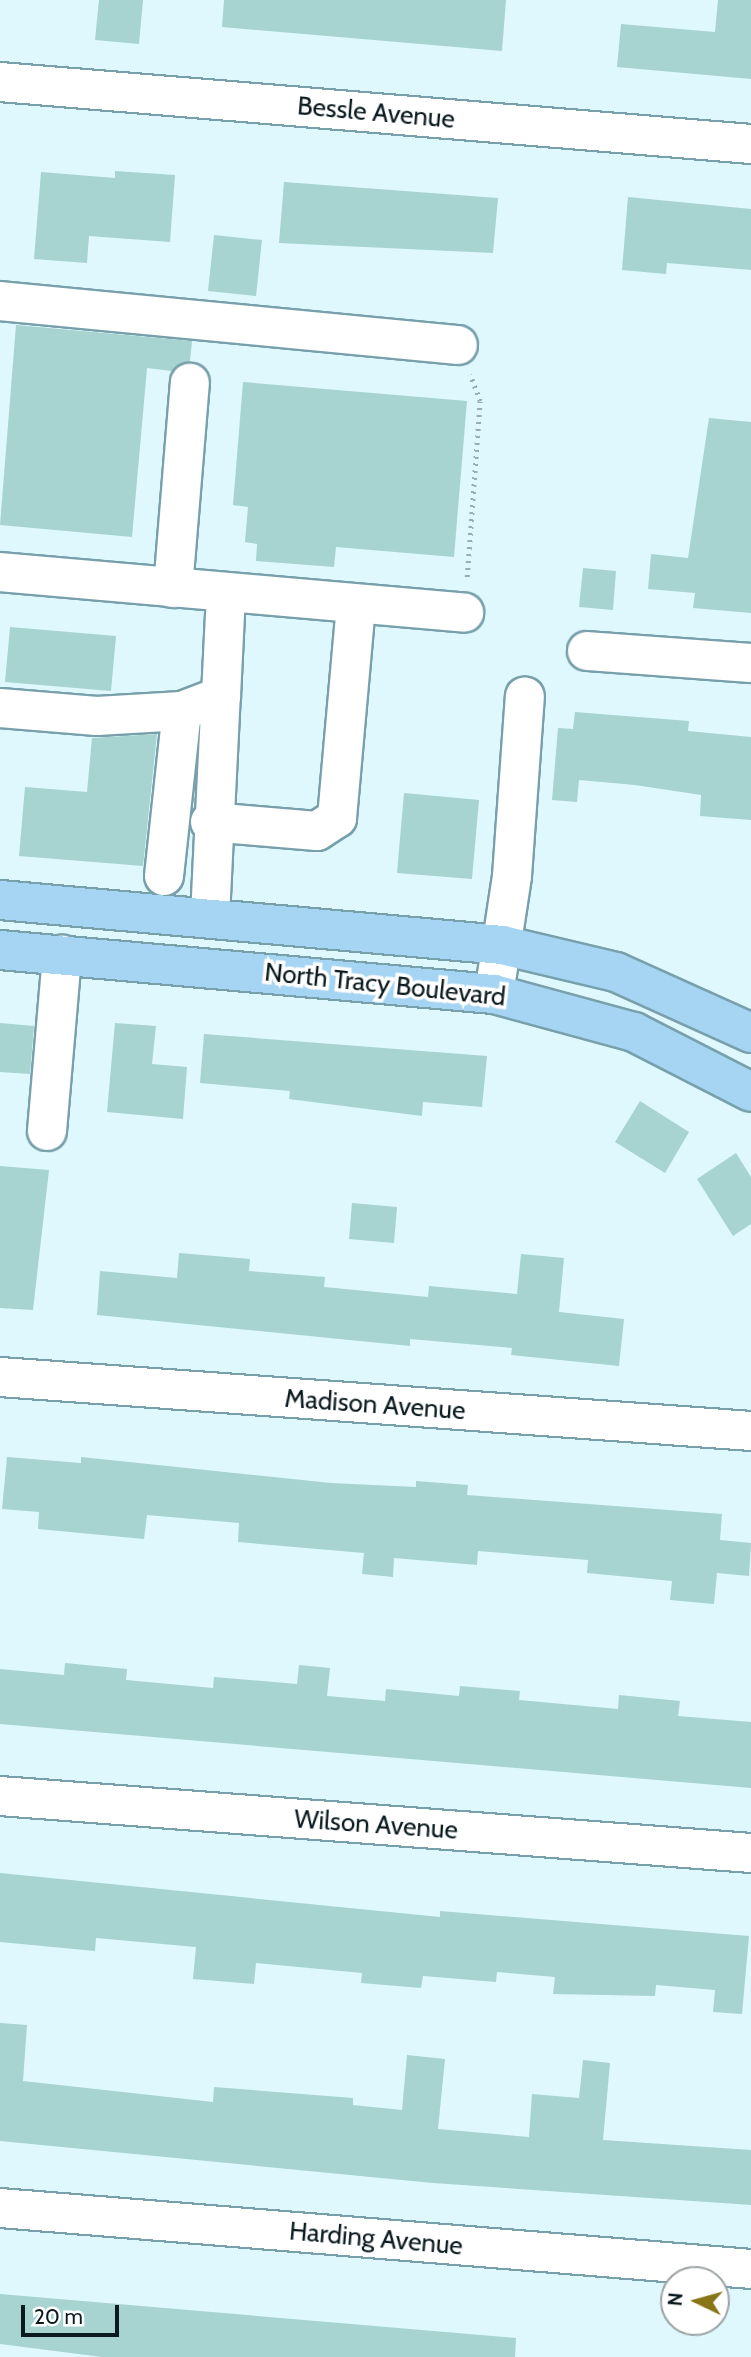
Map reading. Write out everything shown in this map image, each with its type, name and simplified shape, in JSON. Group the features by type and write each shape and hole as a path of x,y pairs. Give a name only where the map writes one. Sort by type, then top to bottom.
{"main road":[{"name":"North Tracy Boulevard","path":"0,900 502,945 616,972 751,1033"},
{"name":"North Tracy Boulevard","path":"0,950 494,994 634,1032 751,1093"}],"street":[{"name":"Bessle Avenue","path":"0,82 751,144"},
{"path":"0,301 458,345"},
{"path":"173,587 190,383"},
{"path":"0,572 464,613"},
{"path":"210,917 210,822 221,696 226,593"},
{"path":"210,822 317,831 337,818 356,604"},
{"path":"587,651 751,663"},
{"path":"0,708 97,716 181,711 221,696"},
{"path":"494,994 502,945 525,696"},
{"path":"164,876 181,711"},
{"path":"47,1131 62,956"},
{"name":"Madison Avenue","path":"0,1377 751,1431"},
{"name":"Wilson Avenue","path":"0,1796 751,1853"},
{"name":"Harding Avenue","path":"0,2208 751,2269"}],"path":[{"path":"458,345 480,401 464,613"}],"building":[{"path":"99,0 143,0 139,44 95,40"},
{"path":"224,0 506,0 502,51 222,27"},
{"path":"718,0 751,0 751,79 617,67 621,24 715,32"},
{"path":"115,171 175,175 170,242 89,236 87,263 34,259 41,172 115,178"},
{"path":"284,182 498,198 493,253 279,243"},
{"path":"628,197 751,209 751,270 667,263 666,274 622,270"},
{"path":"214,235 262,240 256,296 208,291"},
{"path":"16,325 192,341 190,361 172,371 147,368 132,537 0,525"},
{"path":"243,382 467,401 454,557 336,547 334,567 256,561 257,544 245,542 248,507 233,505"},
{"path":"709,418 751,422 751,613 693,608 695,593 648,589 651,554 688,558"},
{"path":"583,568 616,571 613,610 579,607"},
{"path":"10,627 116,636 111,691 5,682"},
{"path":"575,712 689,721 688,731 751,737 751,820 700,816 701,795 635,785 579,780 577,802 552,800 558,728 573,729"},
{"path":"157,734 143,866 19,856 25,787 87,792 92,738"},
{"path":"404,793 479,800 472,879 397,873"},
{"path":"0,1023 34,1026 30,1074 0,1072"},
{"path":"115,1023 156,1026 152,1064 187,1067 183,1119 107,1112"},
{"path":"204,1034 487,1056 482,1107 423,1102 422,1116 289,1099 290,1091 200,1083"},
{"path":"640,1101 689,1132 665,1173 615,1142"},
{"path":"736,1153 751,1177 751,1224 733,1236 697,1179"},
{"path":"0,1166 49,1170 33,1310 0,1308"},
{"path":"352,1203 397,1207 394,1243 349,1239"},
{"path":"179,1253 250,1259 249,1271 325,1277 324,1287 428,1297 429,1286 517,1294 521,1254 564,1258 559,1312 624,1319 619,1366 511,1355 512,1348 410,1339 410,1346 97,1315 100,1271 177,1278"},
{"path":"7,1457 81,1463 81,1457 331,1483 416,1487 416,1481 468,1485 467,1495 722,1514 720,1540 751,1543 749,1576 717,1573 714,1604 670,1600 672,1581 587,1573 588,1560 478,1551 477,1565 394,1558 393,1577 362,1574 364,1553 238,1542 239,1523 147,1515 144,1539 38,1529 39,1512 2,1509"},
{"path":"65,1663 127,1669 126,1680 213,1688 214,1677 297,1684 299,1665 330,1668 327,1696 385,1701 386,1689 459,1696 460,1686 520,1691 519,1700 618,1709 619,1695 680,1701 678,1716 751,1722 751,1788 0,1724 0,1669 64,1675"},
{"path":"0,1873 440,1917 440,1911 749,1936 742,2014 713,2012 715,1990 656,1985 655,1996 553,1994 555,1977 497,1972 496,1982 423,1976 421,1988 361,1983 362,1973 256,1963 254,1984 193,1979 196,1947 96,1938 95,1951 0,1942"},
{"path":"0,2023 27,2025 23,2081 213,2102 214,2087 353,2098 353,2105 402,2110 407,2055 445,2059 438,2129 529,2137 532,2094 579,2098 583,2060 610,2063 603,2140 751,2150 751,2205 433,2183 0,2141"},
{"path":"0,2294 516,2338 515,2357 102,2357 0,2344"}]}
